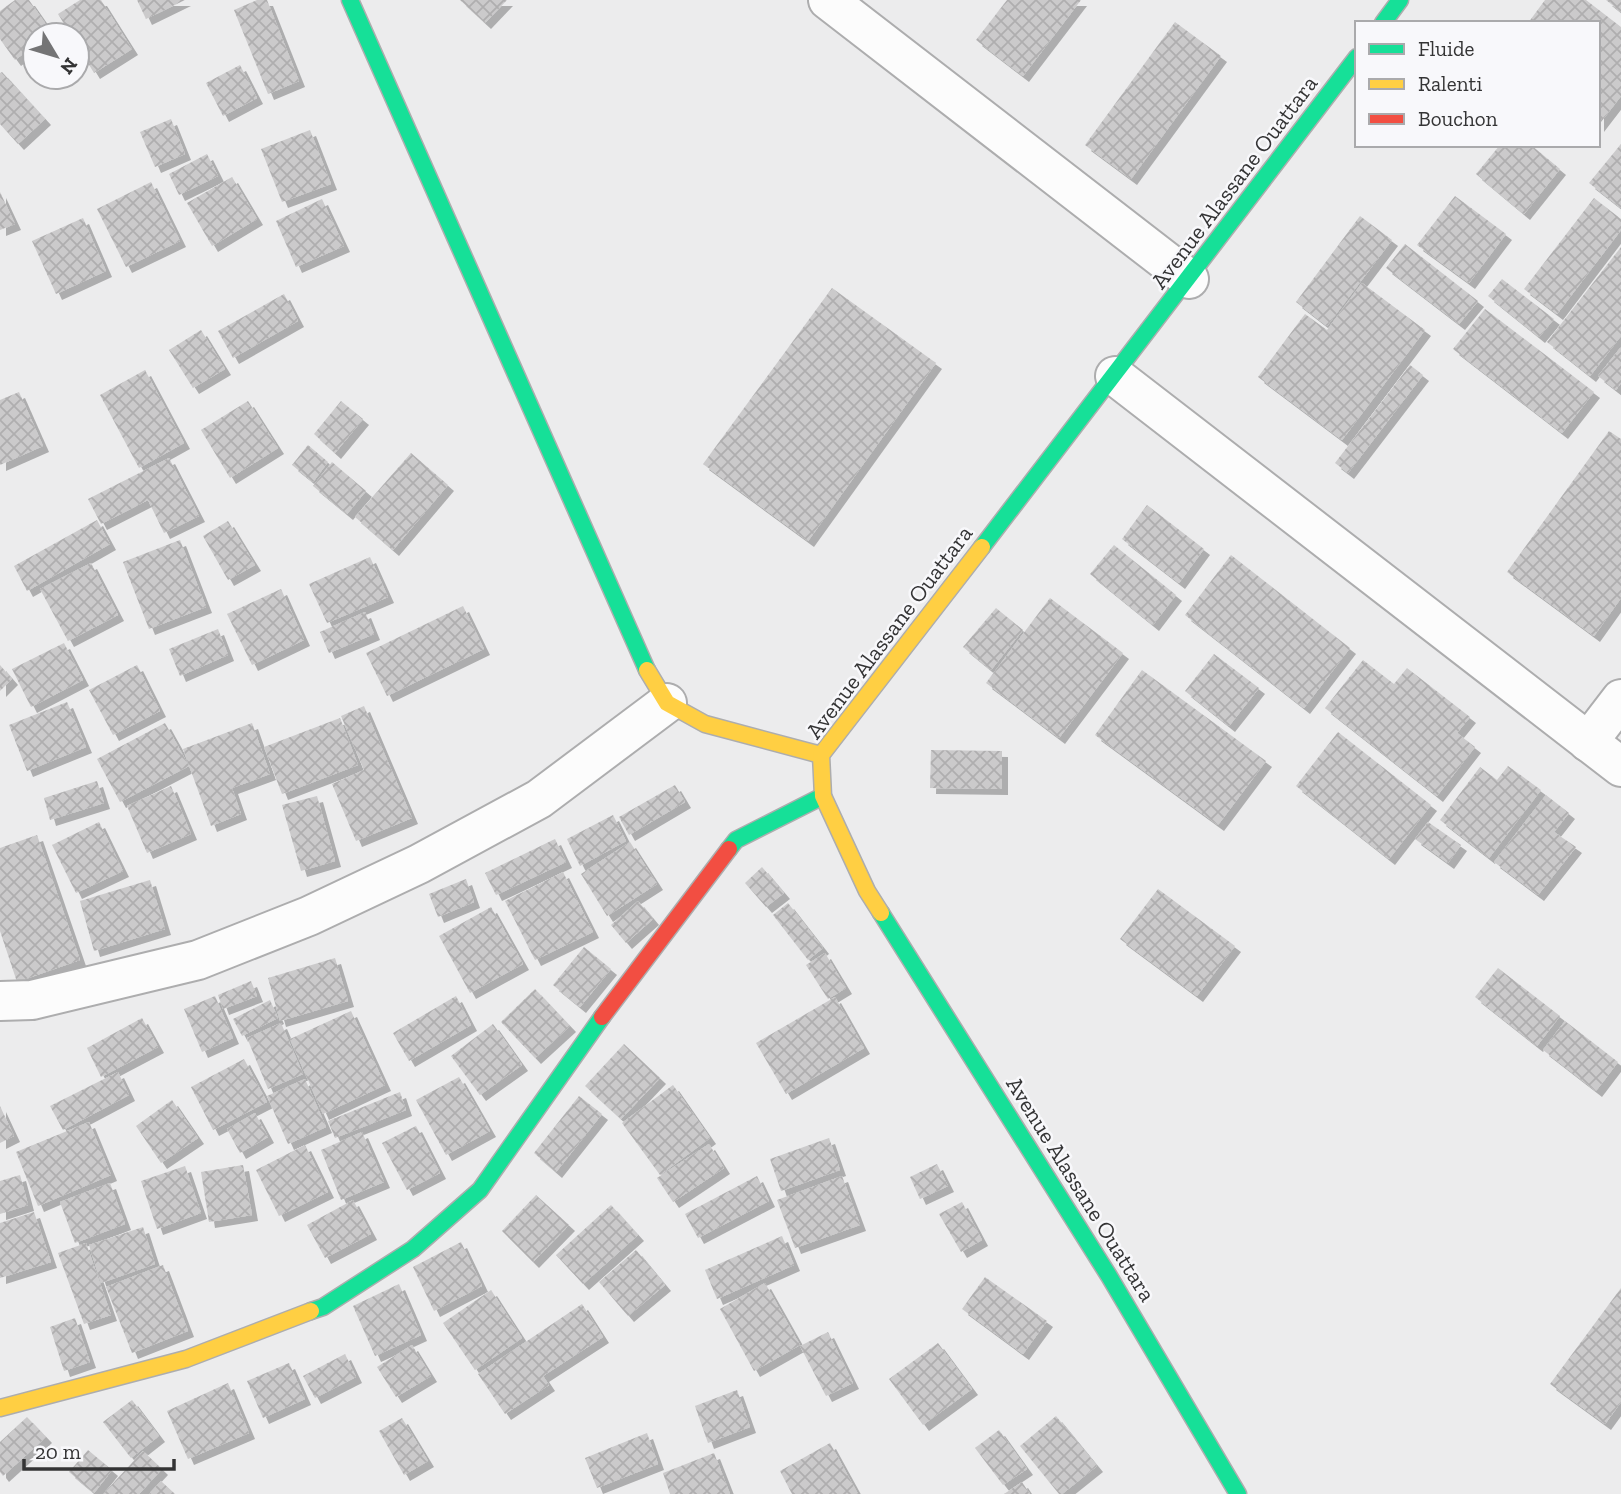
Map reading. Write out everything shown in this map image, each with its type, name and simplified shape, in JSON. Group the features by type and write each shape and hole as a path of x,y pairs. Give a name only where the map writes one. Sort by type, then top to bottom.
{"street":[{"path":"350,0 642,662 667,703 705,724 821,755"},
{"path":"828,0 1189,279"},
{"path":"1384,21 1400,0"},
{"name":"Avenue Alassane Ouattara","path":"1238,1494 1110,1276 867,891 822,796 821,755 1115,376 1355,60"},
{"path":"1115,376 1621,767"},
{"path":"1588,742 1621,699"},
{"path":"0,1001 32,1000 198,960 309,916 419,864 539,799 667,703"},
{"path":"0,1408 186,1359 323,1307 413,1249 480,1190 634,972 736,840 822,796"}],"building":[{"path":"15,0 29,0 44,21 21,21 21,56 15,60 0,39 0,11"},
{"path":"80,0 101,0 132,49 94,73 91,68 91,21 62,21 58,14"},
{"path":"137,0 185,0 146,19"},
{"path":"257,0 267,0 299,81 268,94 234,10"},
{"path":"460,0 507,0 485,23"},
{"path":"1007,0 1081,0 1023,76 976,40"},
{"path":"1545,0 1586,0 1621,27 1621,96 1600,123 1600,21 1529,21"},
{"path":"1606,0 1621,0 1621,12"},
{"path":"1175,22 1221,56 1131,179 1085,145"},
{"path":"240,65 257,98 223,116 206,83"},
{"path":"2,72 45,119 18,144 0,124"},
{"path":"171,119 185,154 155,167 140,132"},
{"path":"310,130 331,184 282,202 261,149"},
{"path":"1621,144 1621,208 1589,183"},
{"path":"1498,147 1533,147 1560,169 1524,214 1476,174"},
{"path":"207,154 218,176 179,195 169,174"},
{"path":"232,177 257,219 212,246 187,203"},
{"path":"151,182 180,241 126,267 97,209"},
{"path":"0,192 15,224 0,230"},
{"path":"1455,196 1506,234 1469,283 1417,245"},
{"path":"1594,198 1621,219 1621,230 1557,314 1524,289"},
{"path":"322,199 344,246 296,267 276,221"},
{"path":"1360,216 1392,240 1327,326 1296,302"},
{"path":"83,218 106,271 56,294 32,241"},
{"path":"1405,244 1478,301 1459,324 1386,268"},
{"path":"1621,247 1621,336 1590,376 1547,342"},
{"path":"1502,279 1554,319 1539,337 1488,296"},
{"path":"1362,283 1425,330 1342,440 1258,377 1305,314 1327,330"},
{"path":"832,288 936,363 808,541 703,464"},
{"path":"284,294 298,321 233,358 218,331"},
{"path":"1485,309 1594,392 1562,433 1453,349"},
{"path":"201,330 225,369 193,388 169,350"},
{"path":"1621,347 1621,383 1616,390 1598,376"},
{"path":"1410,365 1423,375 1348,473 1335,463"},
{"path":"145,370 184,443 139,468 100,395"},
{"path":"19,392 43,446 0,465 0,400"},
{"path":"248,401 278,448 230,478 201,430"},
{"path":"341,401 363,419 335,453 314,434"},
{"path":"1609,431 1621,439 1621,598 1594,636 1507,572"},
{"path":"308,445 328,462 313,482 292,465"},
{"path":"411,453 448,485 393,550 355,517"},
{"path":"169,458 199,516 164,533 148,500 101,524 88,499"},
{"path":"332,462 366,491 347,514 313,486"},
{"path":"1147,505 1204,549 1179,583 1122,539"},
{"path":"97,520 110,544 27,591 14,566"},
{"path":"228,521 255,565 228,580 203,536"},
{"path":"180,540 206,607 149,629 123,562"},
{"path":"1114,545 1176,595 1153,625 1090,574"},
{"path":"1231,555 1350,648 1304,708 1185,615"},
{"path":"370,557 388,597 327,623 309,584"},
{"path":"91,563 118,615 68,641 40,589"},
{"path":"281,589 304,640 252,665 227,614"},
{"path":"1050,598 1123,653 1059,738 986,683"},
{"path":"463,606 484,649 387,696 366,653"},
{"path":"996,608 1023,630 991,670 963,647"},
{"path":"365,612 374,634 329,653 320,632"},
{"path":"218,629 228,655 180,676 169,649"},
{"path":"64,643 83,680 31,707 12,669"},
{"path":"1214,654 1259,688 1229,726 1185,691"},
{"path":"1363,660 1394,684 1407,668 1470,717 1457,733 1475,747 1437,796 1325,708"},
{"path":"0,665 12,679 0,691"},
{"path":"137,665 160,711 113,735 89,690"},
{"path":"1142,670 1266,761 1218,825 1095,735"},
{"path":"67,702 86,747 27,771 9,725"},
{"path":"364,706 412,818 356,841 332,784 364,770 341,716"},
{"path":"340,718 358,765 282,794 264,747"},
{"path":"165,723 189,766 120,802 97,759"},
{"path":"252,723 270,774 232,788 241,814 211,826 183,749"},
{"path":"1338,732 1431,805 1389,859 1296,786"},
{"path":"931,750 1002,751 1002,789 930,788"},
{"path":"1508,766 1541,790 1489,858 1440,820 1480,767 1497,780"},
{"path":"97,781 104,803 50,820 44,798"},
{"path":"675,785 685,802 629,835 619,817"},
{"path":"171,786 191,834 147,853 127,806"},
{"path":"1546,795 1569,813 1554,832 1576,847 1538,895 1494,862"},
{"path":"317,796 335,861 301,871 282,805"},
{"path":"613,815 626,841 580,866 567,839"},
{"path":"99,822 123,871 76,893 52,845"},
{"path":"1428,822 1461,845 1448,863 1415,839"},
{"path":"37,835 80,960 17,982 0,931 0,848"},
{"path":"555,839 566,862 496,895 485,873"},
{"path":"630,842 657,884 607,916 581,874"},
{"path":"762,867 784,893 766,907 745,883"},
{"path":"563,872 593,932 535,960 505,901"},
{"path":"466,879 474,902 438,917 429,894"},
{"path":"150,880 165,929 94,951 80,901"},
{"path":"1158,889 1235,946 1197,996 1120,939"},
{"path":"638,901 653,919 626,943 611,925"},
{"path":"788,903 823,948 808,960 773,915"},
{"path":"491,907 523,964 470,993 439,936"},
{"path":"584,947 611,969 580,1007 553,985"},
{"path":"825,953 846,988 828,999 806,965"},
{"path":"335,958 348,1001 280,1021 268,978"},
{"path":"1498,968 1560,1016 1537,1046 1475,997"},
{"path":"251,981 257,996 223,1009 218,995"},
{"path":"535,989 570,1026 535,1058 501,1022"},
{"path":"215,996 233,1038 202,1052 184,1009"},
{"path":"456,996 471,1025 409,1061 393,1033"},
{"path":"835,997 864,1048 786,1094 756,1043"},
{"path":"270,1000 278,1018 242,1036 233,1019"},
{"path":"351,1011 385,1085 323,1114 290,1039"},
{"path":"142,1018 158,1047 101,1077 87,1048"},
{"path":"1565,1021 1618,1062 1596,1091 1543,1050"},
{"path":"281,1023 303,1074 268,1089 247,1038"},
{"path":"493,1024 522,1065 480,1095 451,1056"},
{"path":"624,1044 660,1078 621,1119 585,1086"},
{"path":"244,1059 267,1102 213,1130 191,1087"},
{"path":"118,1072 129,1095 63,1130 50,1106"},
{"path":"459,1077 490,1131 446,1155 416,1100"},
{"path":"305,1079 326,1127 288,1144 267,1096"},
{"path":"673,1085 710,1138 660,1175 622,1123"},
{"path":"400,1092 406,1110 335,1138 328,1121"},
{"path":"579,1096 602,1114 556,1172 534,1153"},
{"path":"172,1100 198,1138 161,1163 136,1126"},
{"path":"0,1106 14,1136 0,1143"},
{"path":"255,1113 268,1137 240,1153 227,1129"},
{"path":"89,1122 111,1175 38,1206 16,1152"},
{"path":"416,1126 440,1173 407,1190 382,1143"},
{"path":"362,1132 384,1182 341,1200 321,1150"},
{"path":"829,1138 840,1170 781,1191 770,1159"},
{"path":"709,1144 724,1168 673,1202 657,1178"},
{"path":"305,1145 328,1192 279,1216 256,1170"},
{"path":"937,1164 948,1186 920,1199 910,1177"},
{"path":"243,1165 252,1215 209,1222 201,1172"},
{"path":"185,1166 201,1213 157,1229 141,1181"},
{"path":"20,1175 28,1205 0,1214 0,1181"},
{"path":"757,1176 769,1201 698,1238 685,1214"},
{"path":"842,1176 860,1225 795,1248 777,1200"},
{"path":"110,1183 125,1224 75,1243 60,1202"},
{"path":"536,1195 569,1225 533,1262 502,1231"},
{"path":"353,1200 371,1234 325,1258 307,1225"},
{"path":"962,1202 982,1240 961,1252 939,1214"},
{"path":"611,1205 638,1235 583,1284 556,1255"},
{"path":"34,1212 51,1262 0,1278 0,1223"},
{"path":"143,1227 155,1264 101,1283 89,1245"},
{"path":"782,1236 794,1265 717,1299 705,1270"},
{"path":"461,1242 482,1286 434,1311 413,1267"},
{"path":"86,1243 111,1315 84,1324 58,1253"},
{"path":"636,1250 665,1285 628,1316 599,1282"},
{"path":"163,1265 188,1331 132,1353 106,1287"},
{"path":"985,1277 1047,1321 1023,1354 962,1309"},
{"path":"765,1283 800,1345 754,1371 720,1309"},
{"path":"399,1284 421,1335 375,1356 353,1306"},
{"path":"1621,1288 1621,1402 1605,1424 1550,1384"},
{"path":"491,1290 522,1338 475,1370 443,1323"},
{"path":"582,1304 603,1337 543,1376 549,1385 505,1414 478,1374"},
{"path":"75,1318 90,1362 64,1371 50,1327"},
{"path":"828,1332 853,1383 826,1396 800,1346"},
{"path":"938,1343 972,1389 923,1425 889,1379"},
{"path":"412,1345 431,1376 396,1397 377,1367"},
{"path":"345,1354 356,1377 315,1398 303,1376"},
{"path":"289,1363 305,1399 263,1418 247,1381"},
{"path":"228,1383 249,1433 188,1459 167,1411"},
{"path":"737,1390 750,1427 708,1443 695,1406"},
{"path":"132,1400 159,1436 131,1458 103,1422"},
{"path":"1056,1416 1097,1466 1062,1494 1059,1494 1020,1446"},
{"path":"27,1417 46,1437 3,1476 0,1472 0,1442"},
{"path":"402,1418 428,1461 404,1475 379,1431"},
{"path":"999,1430 1027,1469 1003,1485 975,1448"},
{"path":"647,1433 658,1464 597,1488 585,1458"},
{"path":"830,1443 858,1494 792,1494 780,1471"},
{"path":"88,1450 112,1470 94,1493 69,1472"},
{"path":"143,1451 162,1469 139,1494 103,1494"},
{"path":"714,1453 730,1494 670,1494 663,1473"},
{"path":"161,1481 175,1494 149,1494"},
{"path":"1022,1482 1030,1494 1004,1494"}],"traffic: fast":[{"path":"350,0 647,670"},
{"path":"1384,21 1400,0"},
{"path":"982,547 1355,60"},
{"path":"729,849 736,840 823,796"},
{"path":"881,913 1109,1276 1238,1494"},
{"path":"311,1311 323,1307 413,1249 480,1190 602,1017"}],"traffic: slow":[{"path":"881,913 867,891 823,796 821,755 982,547"},
{"path":"647,670 667,703 705,724 821,755"},
{"path":"0,1408 186,1359 311,1311"}],"traffic: jam":[{"path":"602,1017 729,849"}]}
